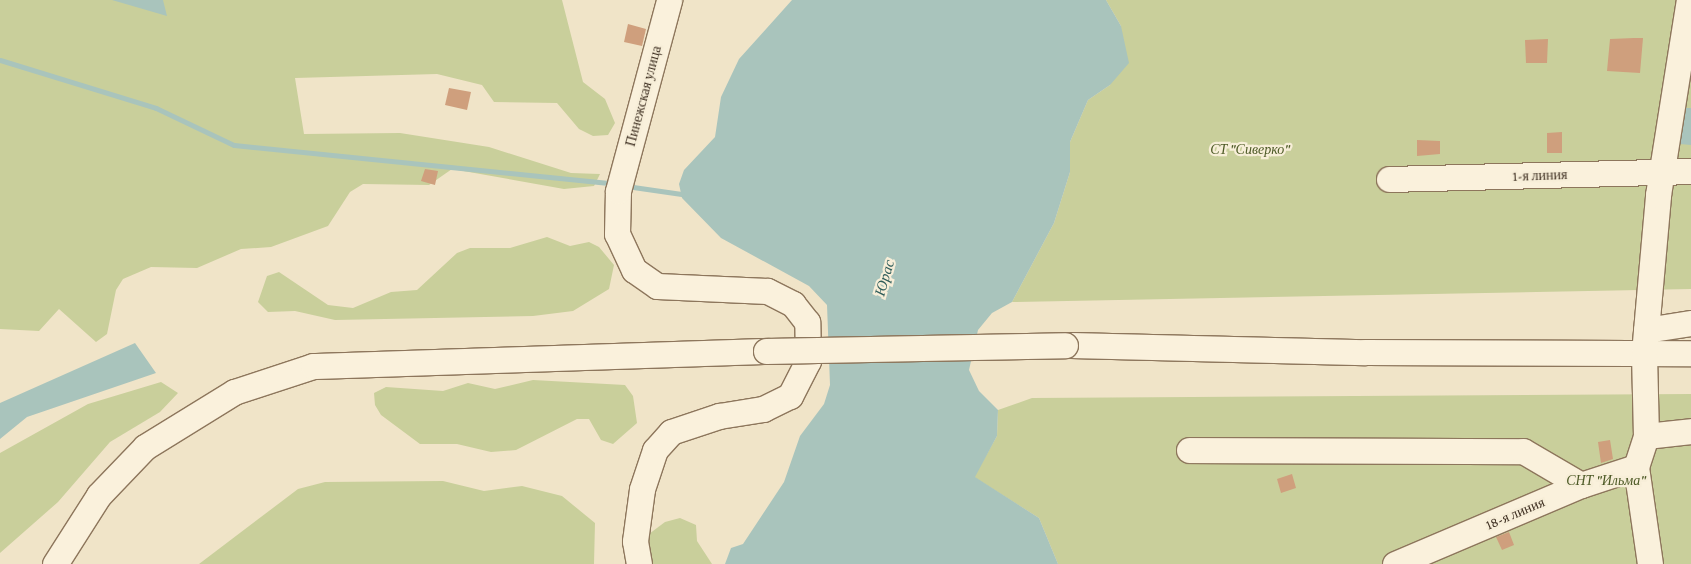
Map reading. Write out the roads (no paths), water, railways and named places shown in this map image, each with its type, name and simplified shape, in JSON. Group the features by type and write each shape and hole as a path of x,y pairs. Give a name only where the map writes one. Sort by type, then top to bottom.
{"street":[{"name":"Пинежская улица","path":"640,564 636,541 642,489 655,450 671,432 719,416 763,409 790,396 808,362 807,322 793,304 768,291 690,291 650,281 634,270 617,234 618,191 669,0"},
{"path":"1650,564 1636,467 1646,436 1645,342 1662,171 1690,1"},
{"name":"1-я линия","path":"1389,179 1691,171"},
{"path":"1645,342 1691,323"},
{"path":"55,564 100,495 145,447 234,392 313,366 766,351 1068,345 1645,342 1691,353"},
{"path":"1646,436 1691,431"},
{"path":"1189,450 1523,451 1581,485"},
{"name":"18-я линия","path":"1395,564 1581,485 1636,467"}],"water":[{"path":"112,0 163,0 167,16"},
{"name":"Юрас","path":"792,0 1106,0 1121,26 1129,63 1110,85 1088,100 1070,142 1070,172 1054,223 1012,302 992,313 978,330 969,370 979,391 998,410 997,436 975,477 1039,518 1058,564 725,564 731,548 743,544 784,482 800,436 824,404 830,385 827,305 809,286 721,238 682,198 679,184 684,170 715,137 721,97 739,59"},
{"path":"1682,108 1691,108 1691,145 1680,144"},
{"path":"135,343 156,373 27,417 0,439 0,403"}],"waterway":[{"path":"0,60 156,108 234,145 606,183"},
{"path":"633,187 681,194"}],"park label":[{"name":"СТ \"Сиверко\"","path":"1250,149"},
{"name":"СНТ \"Ильма\"","path":"1606,480"}]}
